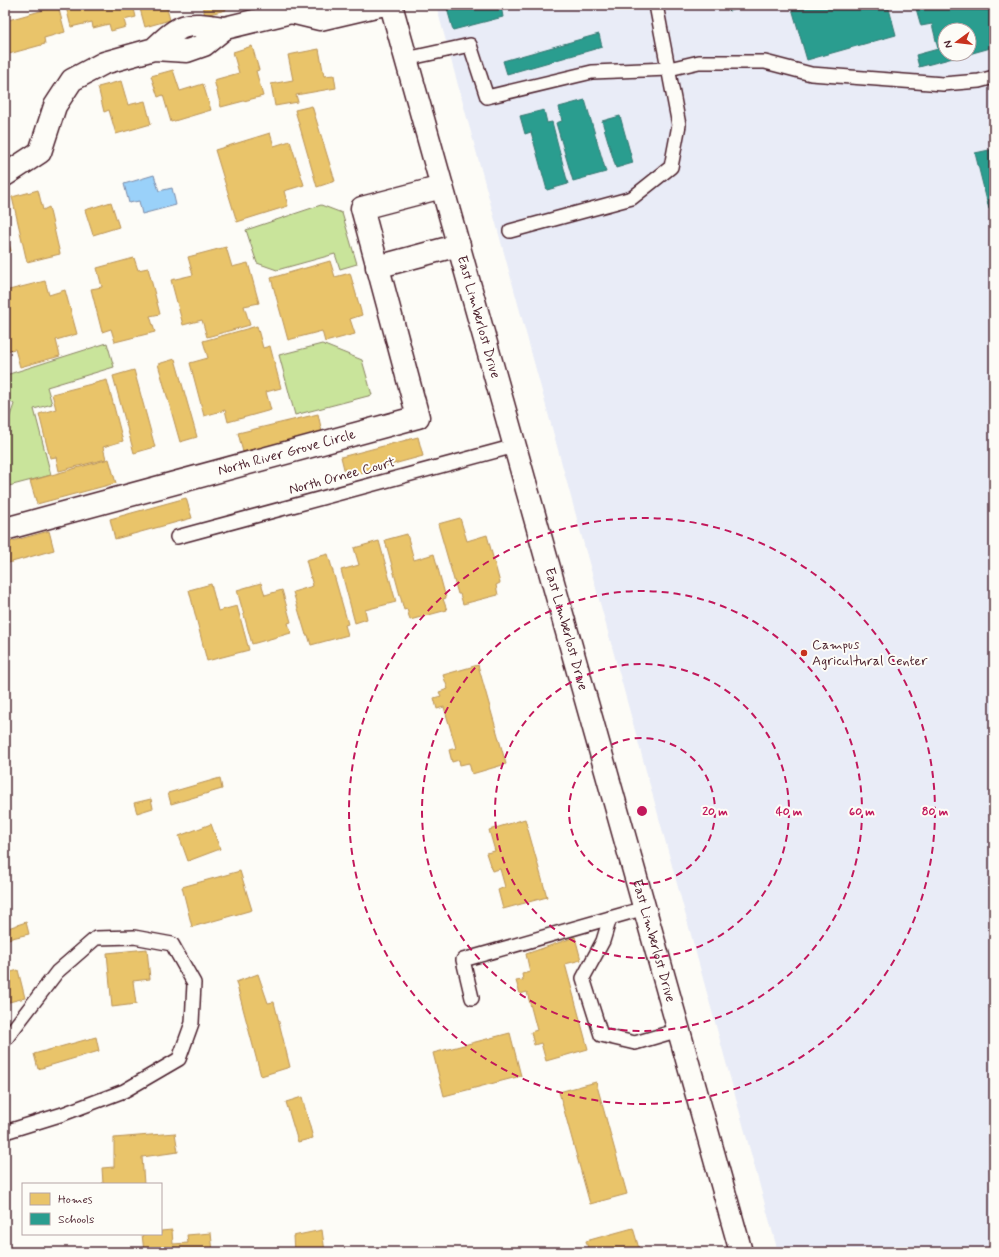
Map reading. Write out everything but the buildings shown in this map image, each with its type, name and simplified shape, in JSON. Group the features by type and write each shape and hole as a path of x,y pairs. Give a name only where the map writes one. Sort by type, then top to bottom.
{"street":[{"path":"5,175 40,152 55,106 72,80 104,63 154,49 187,51 204,46 225,28 294,8 320,19 380,5"},
{"name":"East Limberlost Drive","path":"391,5 741,1252"},
{"name":"North River Grove Circle","path":"5,529 418,417 362,208 442,186"},
{"path":"377,267 459,245"}],"lane":[{"path":"510,231 632,198 670,166 679,125 656,5"},
{"path":"406,59 470,45 487,97 592,72 669,69 699,62 765,62 812,74 943,84 979,81 994,77"},
{"name":"North Ornee Court","path":"177,537 515,446"},
{"path":"472,998 463,960 645,908"},
{"path":"610,918 603,941 583,978 601,1035 635,1043 679,1030"},
{"path":"5,1040 57,972 96,938 134,937 172,944 194,983 192,1022 179,1059 124,1091 63,1114 5,1132"}],"shaded area":[{"name":"Campus Agricultural Center","path":"436,5 994,5 994,1252 778,1252"}],"green space":[{"path":"321,205 342,213 357,264 340,269 335,254 277,270 257,263 246,230"},
{"path":"107,343 114,367 47,387 52,404 34,409 51,475 5,487 5,431 14,404 5,398 5,373 6,375"},
{"path":"322,344 362,360 372,395 295,415 279,355"}],"water":[{"path":"154,175 159,191 172,188 176,205 142,214 139,201 129,203 124,184"}],"place":[{"name":"Campus Agricultural Center","path":"804,653"}]}
